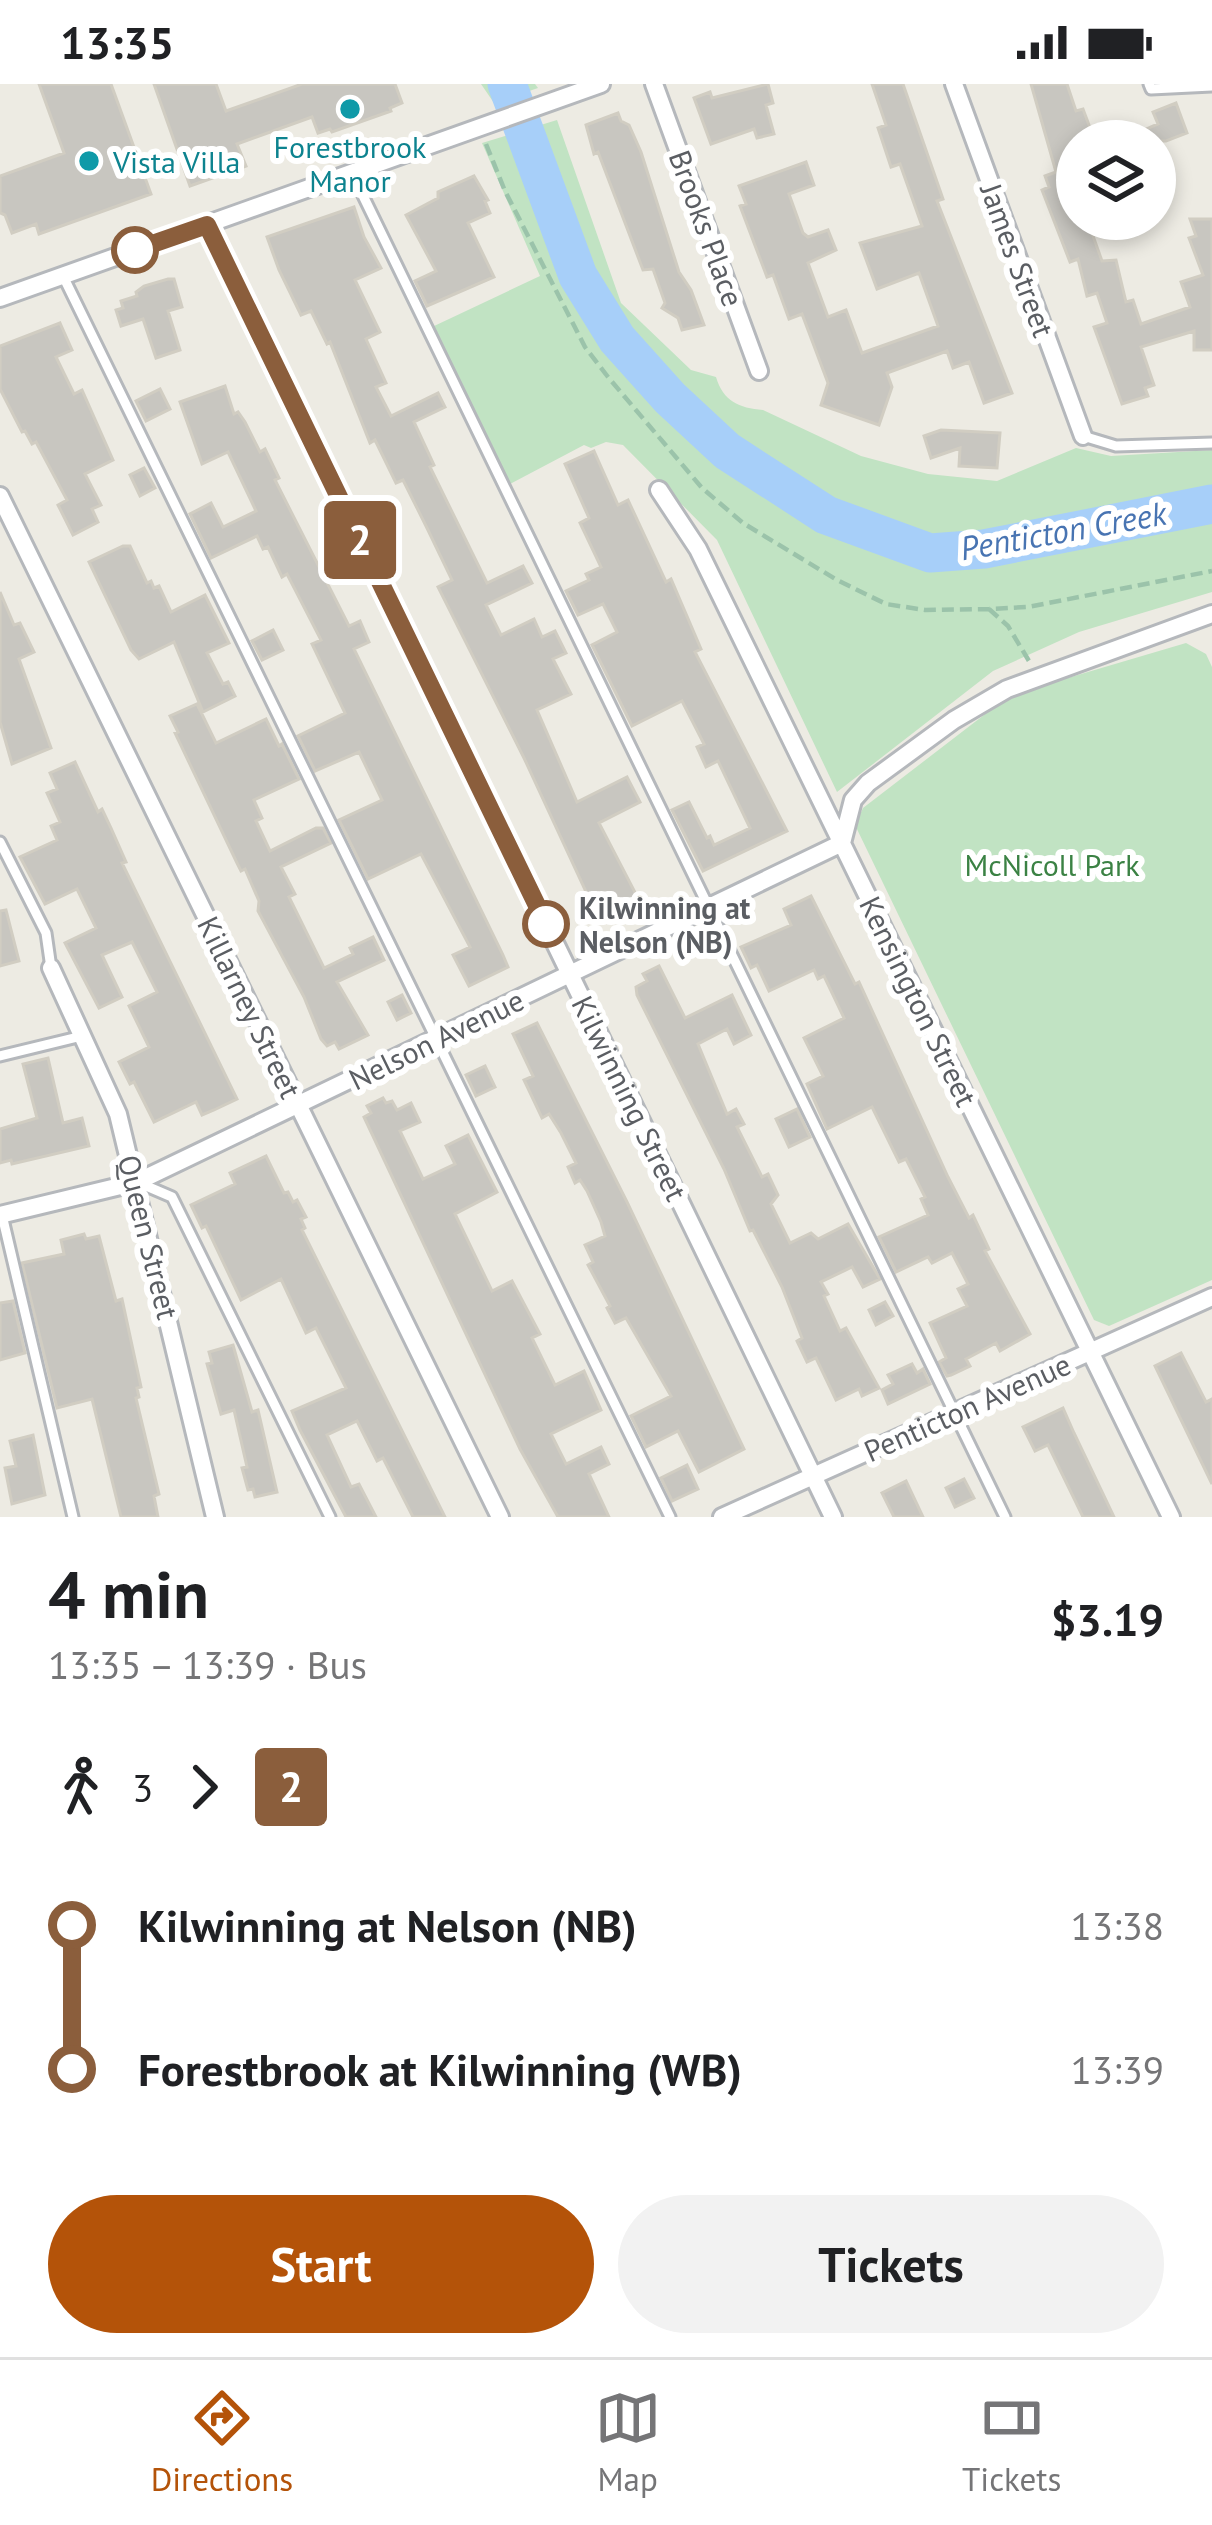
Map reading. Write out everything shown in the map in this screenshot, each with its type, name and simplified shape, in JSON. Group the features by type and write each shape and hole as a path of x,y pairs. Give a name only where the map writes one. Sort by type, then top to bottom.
{"street":[{"path":"0,298 601,84"},
{"name":"Brooks Place","path":"654,84 759,371"},
{"name":"James Street","path":"954,84 1083,436"},
{"name":"Kilwinning Street","path":"207,225 833,1517"},
{"name":"Kensington Street","path":"659,490 698,550 1171,1517"},
{"name":"Killarney Street","path":"0,496 500,1517"},
{"path":"842,843 854,800 868,783 954,720 1007,688 1212,614"},
{"name":"Nelson Avenue","path":"1,1215 137,1182 842,843"},
{"name":"Queen Street","path":"51,968 118,1114 214,1517"},
{"name":"Penticton Avenue","path":"722,1517 1212,1297"}],"lane":[{"path":"1149,84 1151,88 1212,86"},
{"path":"352,173 1005,1517"},
{"path":"63,276 670,1517"},
{"path":"1083,436 1116,446 1212,442"},
{"path":"0,842 46,933 51,968"},
{"path":"0,1056 82,1036"},
{"path":"137,1182 172,1197 330,1517"},
{"path":"1,1215 73,1517"}],"path":[{"path":"479,128 505,191 584,346 700,485 743,523 886,604 925,610 1028,607 1212,571"},
{"path":"988,609 1008,626 1037,677"}],"green space":[{"path":"481,84 535,84 538,88 494,103"},
{"path":"557,120 621,303 691,370 716,377 733,402 763,410 861,456 928,474 997,481 1076,448 1111,456 1212,450 1212,592 1079,632 993,671 837,792 717,540 623,445 584,445 510,484 432,327 540,276 482,143"},
{"name":"McNicoll Park","path":"1186,643 1206,654 1212,667 1212,1280 1109,1326 1094,1320 855,825 863,808 1010,695"}],"building":[{"name":"Vista Villa","path":"39,84 111,84 151,194 39,234 36,224 12,233 0,213 0,176 64,153"},
{"path":"154,84 216,84 226,111 302,84 395,84 402,103 332,132 318,133 312,117 237,144 246,166 190,186"},
{"path":"768,84 773,103 766,105 774,134 757,138 754,129 711,144 694,98"},
{"path":"872,84 903,84 943,199 937,201 1012,393 984,403 969,362 953,368 947,351 887,373 892,387 879,425 821,405 828,383 802,314 789,319 773,275 767,277 740,206 746,204 739,186 806,162 814,185 789,194 803,233 808,237 828,230 836,250 808,263 828,317 846,310 862,353 938,326 919,273 877,289 860,243 922,226 900,164 891,167 878,128 886,125"},
{"path":"1031,84 1067,84 1076,111 1083,109 1087,120 1056,120 1056,172"},
{"path":"1176,103 1187,133 1176,137 1176,120 1156,120 1153,112"},
{"path":"618,113 641,152 679,272 704,325 682,330 678,318 662,308 665,303 653,269 643,270 598,152 594,154 586,125"},
{"path":"1056,172 1056,226 1042,190 1049,187 1045,176"},
{"path":"474,176 490,213 468,223 494,277 427,306 415,281 436,271 406,215 438,198 438,192"},
{"path":"354,207 381,268 355,280 380,332 366,339 386,383 376,387 391,416 438,393 445,407 414,422 434,465 430,467 487,583 523,566 532,583 486,605 501,635 534,619 542,637 555,631 566,653 553,659 571,694 537,710 577,802 627,777 640,802 599,823 640,902 613,915 610,908 599,914 593,907 438,587 452,580 426,526 403,480 396,483 375,440 370,443 330,342 327,344 311,311 301,315 279,270 267,237"},
{"path":"1190,219 1212,219 1212,350 1194,350 1194,331 1141,347 1154,385 1145,388 1148,396 1122,404 1094,327 1107,323 1097,293 1087,296 1078,259 1070,262 1061,240 1094,240 1102,261 1116,260 1126,302 1133,300 1141,324 1190,307 1181,282 1203,275 1189,238 1196,236"},
{"path":"174,279 182,307 168,311 180,350 156,358 143,319 121,326 116,310 144,286"},
{"path":"60,323 72,350 56,357 74,394 82,390 113,460 85,474 101,505 92,509 98,522 73,535 58,505 67,500 0,389 0,346"},
{"path":"225,386 234,414 238,412 245,422 260,452 265,449 279,478 275,480 349,626 360,621 369,642 354,649 508,967 469,986 453,955 470,947 421,854 368,879 339,820 382,800 359,752 315,771 298,736 345,713 312,644 321,640 287,574 282,577 268,547 263,549 257,536 211,558 190,514 211,503 223,527 256,511 228,452 202,464 180,402"},
{"path":"160,389 170,409 146,421 136,401"},
{"path":"941,430 1000,433 997,468 959,466 960,448 931,458 924,436"},
{"path":"594,451 618,505 628,500 666,582 671,579 701,649 695,652 787,831 703,871 672,810 689,802 714,845 750,828 718,761 706,767 697,747 704,744 682,701 632,726 592,645 617,632 603,604 578,615 566,591 589,580 586,574 601,567 580,523 589,518 565,464"},
{"path":"144,468 155,488 140,496 130,475"},
{"path":"130,546 147,583 159,586 171,612 205,595 229,643 207,653 235,696 203,712 174,642 139,659 131,650 89,562"},
{"path":"0,592 14,625 20,623 34,652 19,659 51,748 12,764 0,722"},
{"path":"273,630 283,650 262,660 252,641"},
{"path":"197,704 216,743 266,719 279,746 282,744 299,779 254,800 262,818 256,821 270,851 316,828 323,828 331,843 281,867 295,894 289,897 324,968 353,954 350,948 373,937 384,960 337,982 368,1035 339,1049 335,1042 327,1046 321,1039 258,911 259,901 245,869 241,871 175,733 170,716"},
{"path":"75,762 98,812 102,809 126,862 122,863 237,1099 202,1115 196,1102 154,1122 119,1062 149,1047 129,1006 157,992 132,942 102,955 122,997 99,1008 65,943 96,928 77,889 45,904 20,857 57,840 51,826 60,822 47,793 57,789 50,773"},
{"path":"811,896 855,984 859,982 948,1177 969,1218 973,1215 989,1249 985,1251 1030,1334 1000,1351 996,1343 966,1359 970,1366 951,1375 947,1376 939,1362 946,1358 930,1323 967,1306 958,1289 968,1284 952,1253 932,1263 928,1257 896,1272 879,1237 928,1215 921,1199 925,1197 906,1159 899,1162 872,1107 827,1129 807,1084 823,1076 804,1038 844,1018 824,976 818,979 814,970 769,991 757,965 751,968 741,947 791,925 784,909"},
{"path":"6,910 19,961 0,966 0,911"},
{"path":"659,966 685,1018 732,995 751,1035 734,1044 727,1029 698,1044 727,1114 736,1109 744,1124 737,1127 762,1177 768,1174 778,1195 771,1204 790,1243 811,1233 818,1239 848,1224 880,1279 863,1287 852,1267 821,1282 840,1331 846,1328 879,1388 862,1396 859,1389 836,1400 816,1358 807,1362 782,1287 750,1231 637,995 636,987 647,981 643,974"},
{"path":"402,995 411,1013 397,1020 388,1002"},
{"path":"537,1023 744,1449 699,1472 678,1431 646,1447 631,1416 671,1396 626,1318 615,1323 588,1265 593,1262 585,1245 605,1236 601,1222 580,1180 575,1183 568,1167 576,1163 561,1133 549,1114 542,1118 524,1080 533,1076 513,1034"},
{"path":"48,1058 63,1123 82,1118 89,1146 0,1163 0,1129 37,1118 23,1064"},
{"path":"485,1066 495,1087 476,1096 466,1075"},
{"path":"383,1098 397,1110 411,1103 420,1122 400,1131 423,1179 455,1164 446,1146 468,1135 497,1192 455,1214 492,1291 512,1281 540,1334 532,1338 555,1385 584,1371 601,1410 551,1434 566,1464 601,1447 609,1464 589,1474 609,1517 558,1517 520,1449 364,1117 371,1113 367,1106"},
{"path":"797,1109 810,1137 789,1147 776,1119"},
{"path":"266,1156 284,1193 293,1202 297,1200 306,1217 301,1219 302,1230 445,1517 413,1517 383,1458 377,1461 357,1421 327,1435 351,1487 359,1484 376,1517 346,1517 300,1430 292,1411 346,1388 316,1328 306,1333 281,1279 241,1300 191,1205 235,1184 230,1173"},
{"path":"84,1234 86,1239 99,1236 116,1301 122,1299 141,1387 136,1398 159,1494 154,1496 158,1517 121,1517 92,1399 57,1408 22,1263 64,1254 61,1240"},
{"path":"13,1301 25,1353 0,1360 0,1303"},
{"path":"885,1302 893,1316 876,1325 869,1310"},
{"path":"233,1345 252,1412 258,1410 277,1492 255,1497 242,1468 247,1467 234,1410 221,1414 207,1364 212,1363 209,1352"},
{"path":"1181,1353 1206,1402 1212,1399 1212,1484 1155,1366"},
{"path":"912,1364 917,1373 923,1369 930,1384 888,1404 882,1390 893,1384 888,1375"},
{"path":"1063,1408 1114,1517 1083,1517 1048,1445 1035,1451 1023,1427"},
{"path":"33,1435 45,1495 12,1504 5,1468 16,1466 10,1441"},
{"path":"687,1465 698,1489 672,1501 661,1478"},
{"path":"964,1479 974,1498 955,1507 946,1488"},
{"path":"906,1481 923,1517 894,1517 882,1493"}],"waterway":[{"name":"Penticton Creek","path":"507,84 578,276 617,339 727,451 826,515 930,553 984,549 1212,504"}],"bus line":[{"name":"2","path":"135,250 207,225 546,924"}],"place":[{"name":"Forestbrook Manor","path":"350,109"},
{"name":"Vista Villa","path":"89,161"},
{"name":"Kilwinning at Nelson (NB)","path":"546,924"}]}
